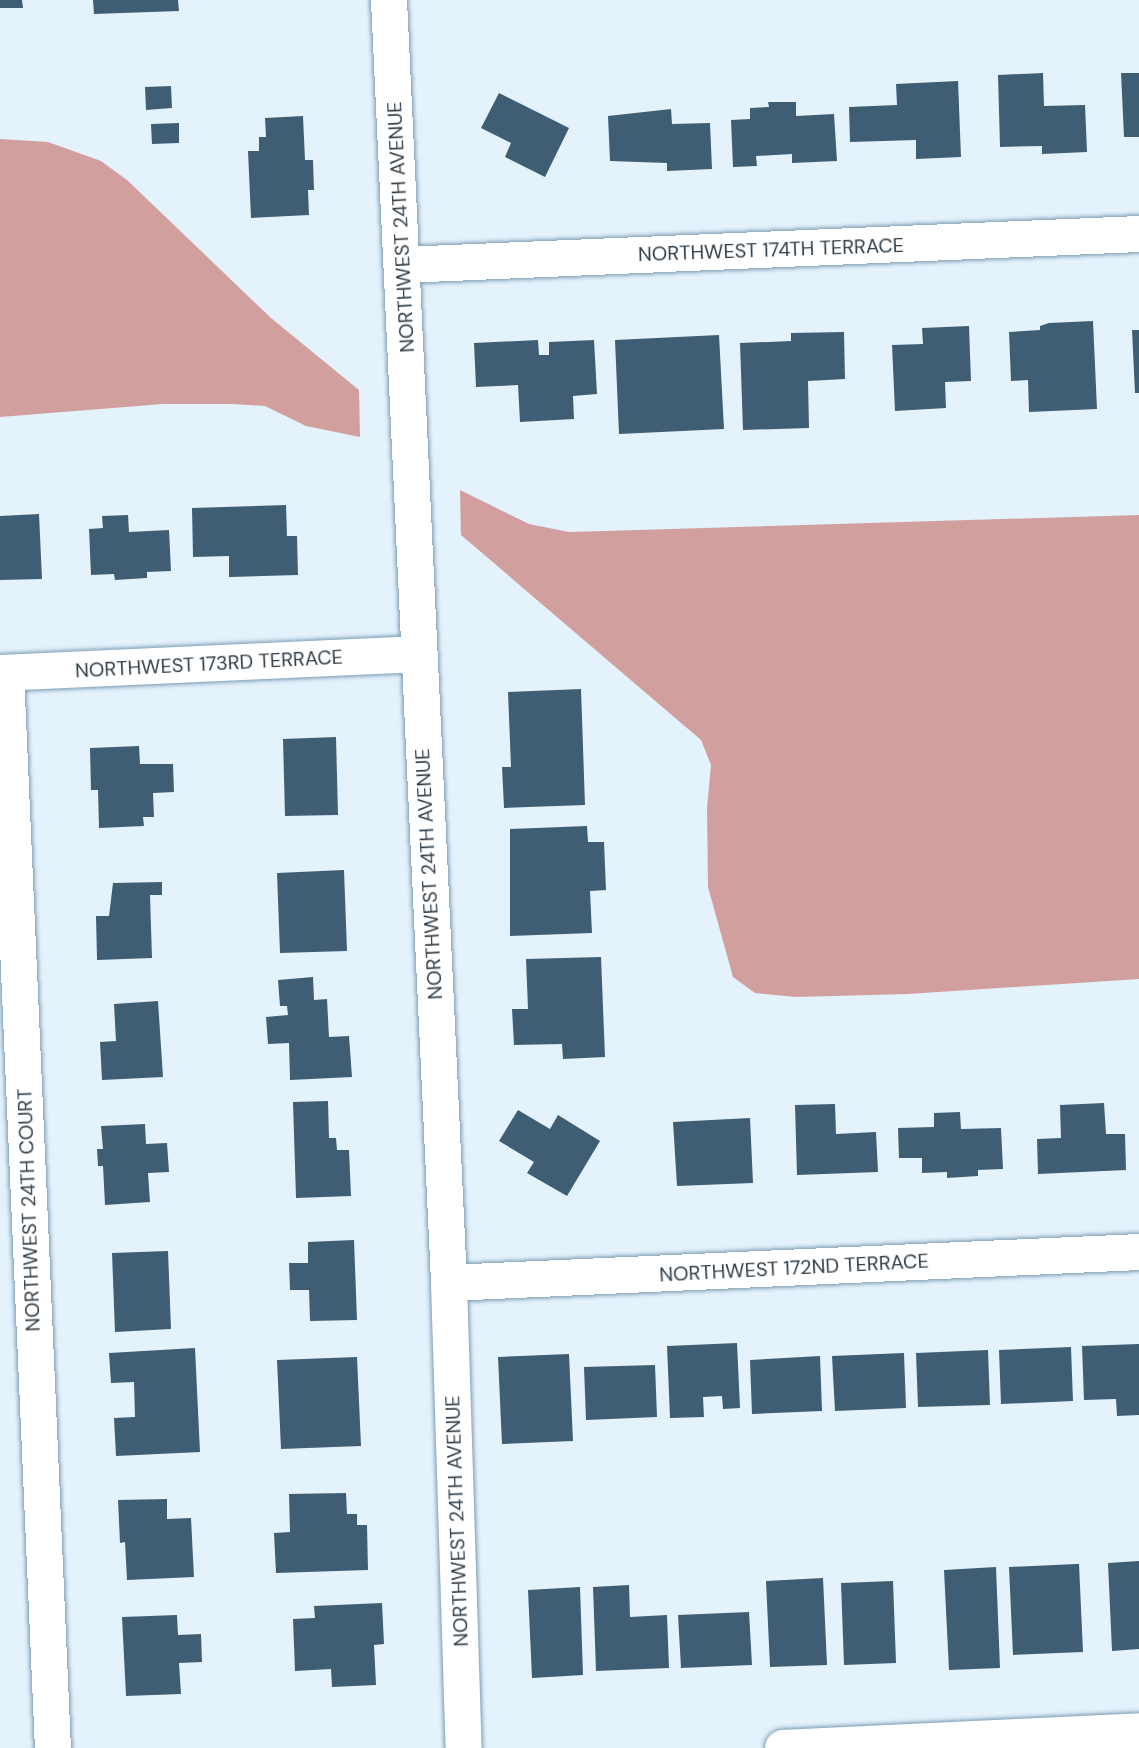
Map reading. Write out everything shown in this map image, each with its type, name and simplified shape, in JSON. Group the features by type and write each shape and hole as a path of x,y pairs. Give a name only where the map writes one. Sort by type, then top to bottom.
{"street":[{"name":"NORTHWEST 24TH AVENUE","path":"389,0 449,1283 464,1748"},
{"name":"NORTHWEST 174TH TERRACE","path":"403,265 1139,234"},
{"name":"NORTHWEST 173RD TERRACE","path":"3,673 419,654"},
{"name":"NORTHWEST 24TH COURT","path":"3,673 53,1748"},
{"name":"NORTHWEST 172ND TERRACE","path":"449,1283 1139,1252"},
{"path":"783,1748 1139,1731"}],"shaded area":[{"path":"0,139 48,142 101,161 127,180 271,318 359,390 360,437 306,426 265,406 232,404 163,404 0,417"},
{"path":"460,490 529,524 569,532 1139,515 1139,979 908,994 796,997 755,993 733,977 708,887 707,808 711,765 701,740 461,535"}],"building":[{"path":"0,0 22,0 23,8 0,8"},
{"path":"93,0 178,0 179,11 94,14"},
{"path":"1043,73 1044,106 1085,105 1087,152 1042,154 1042,146 1000,147 998,75"},
{"path":"1121,73 1139,73 1139,137 1124,137"},
{"path":"958,81 961,157 916,159 916,140 850,142 849,107 897,105 896,84"},
{"path":"171,86 172,108 146,110 145,87"},
{"path":"499,93 569,128 545,177 505,157 511,143 481,128"},
{"path":"768,102 796,102 796,116 834,114 837,161 792,163 792,154 756,156 757,166 733,167 731,120 750,119 750,108 769,107"},
{"path":"671,109 672,124 710,123 712,169 667,171 667,163 610,161 608,116"},
{"path":"303,116 305,160 313,160 314,190 308,190 309,215 251,218 248,151 259,151 259,137 266,137 265,118"},
{"path":"179,123 179,143 152,144 151,124"},
{"path":"1093,321 1097,409 1029,412 1028,380 1011,381 1009,332 1040,330 1040,326 1049,323"},
{"path":"969,326 971,381 945,382 946,408 895,411 892,345 923,344 922,328"},
{"path":"1132,330 1139,330 1139,393 1135,393"},
{"path":"844,332 845,379 808,381 809,428 743,430 740,343 791,341 791,333"},
{"path":"719,335 724,429 619,434 615,340"},
{"path":"538,340 539,355 549,355 549,342 594,340 597,394 573,396 574,419 520,422 518,385 476,387 474,343"},
{"path":"286,505 287,536 297,536 298,575 229,577 229,556 193,557 192,508"},
{"path":"39,514 42,579 0,580 0,516"},
{"path":"128,515 129,532 169,530 171,571 147,572 147,578 115,580 114,574 91,575 89,529 103,528 102,516"},
{"path":"581,689 585,805 504,808 502,767 511,767 508,692"},
{"path":"336,737 338,815 285,816 283,739"},
{"path":"139,746 140,764 173,764 174,792 153,793 154,817 143,817 144,826 99,828 98,790 91,790 90,748"},
{"path":"587,826 588,842 604,842 606,890 590,891 592,933 510,936 510,829"},
{"path":"344,870 347,951 280,953 277,873"},
{"path":"162,882 162,895 150,895 152,958 97,960 96,916 109,916 113,883"},
{"path":"601,957 605,1057 563,1059 562,1044 514,1045 512,1009 528,1009 526,959"},
{"path":"313,977 314,1000 327,999 329,1037 349,1036 352,1077 290,1080 289,1043 268,1044 266,1017 288,1015 287,1006 280,1006 278,980"},
{"path":"158,1001 163,1077 102,1080 100,1042 116,1041 114,1004"},
{"path":"328,1101 329,1138 336,1138 337,1150 349,1150 351,1196 296,1198 293,1102"},
{"path":"1104,1103 1106,1134 1125,1134 1126,1170 1038,1174 1037,1139 1061,1138 1060,1105"},
{"path":"835,1104 836,1134 876,1132 878,1172 797,1175 795,1105"},
{"path":"518,1110 550,1129 558,1115 600,1141 567,1196 527,1173 534,1162 499,1141"},
{"path":"960,1112 961,1129 1001,1128 1003,1169 978,1170 978,1176 947,1178 947,1172 922,1173 922,1158 899,1158 898,1128 934,1127 934,1113"},
{"path":"750,1118 753,1183 677,1186 673,1122"},
{"path":"145,1124 146,1144 167,1143 169,1172 148,1173 150,1202 105,1205 103,1166 98,1166 97,1149 103,1149 101,1126"},
{"path":"354,1240 357,1320 310,1321 309,1290 290,1290 289,1263 308,1263 308,1242"},
{"path":"168,1251 171,1329 115,1332 112,1253"},
{"path":"737,1343 740,1408 723,1409 722,1396 703,1397 704,1417 670,1418 667,1346"},
{"path":"1139,1344 1139,1415 1117,1416 1116,1399 1084,1400 1082,1346"},
{"path":"1071,1347 1073,1401 1001,1404 999,1350"},
{"path":"195,1348 200,1452 116,1456 114,1418 135,1417 134,1382 111,1383 109,1353"},
{"path":"988,1350 990,1405 918,1407 916,1353"},
{"path":"904,1353 906,1408 835,1411 832,1356"},
{"path":"569,1354 573,1441 502,1444 498,1357"},
{"path":"820,1356 822,1411 752,1414 750,1360"},
{"path":"357,1357 361,1446 281,1449 277,1360"},
{"path":"655,1365 657,1417 586,1420 584,1367"},
{"path":"346,1493 347,1514 357,1514 357,1525 367,1525 368,1570 276,1573 274,1533 290,1532 289,1494"},
{"path":"167,1499 167,1519 191,1518 194,1577 127,1580 125,1542 120,1543 118,1500"},
{"path":"1139,1561 1139,1649 1112,1651 1108,1563"},
{"path":"1079,1564 1083,1652 1013,1655 1009,1567"},
{"path":"996,1567 1000,1668 949,1670 944,1570"},
{"path":"823,1578 827,1665 770,1667 766,1581"},
{"path":"893,1581 896,1663 844,1665 841,1583"},
{"path":"629,1585 630,1617 667,1615 669,1668 596,1671 593,1587"},
{"path":"580,1587 583,1675 532,1678 528,1590"},
{"path":"382,1603 384,1644 374,1645 376,1685 332,1687 331,1669 295,1671 293,1619 315,1618 314,1606"},
{"path":"749,1612 752,1665 681,1668 678,1615"},
{"path":"177,1615 178,1635 201,1634 202,1662 179,1663 181,1694 126,1696 122,1617"}]}
